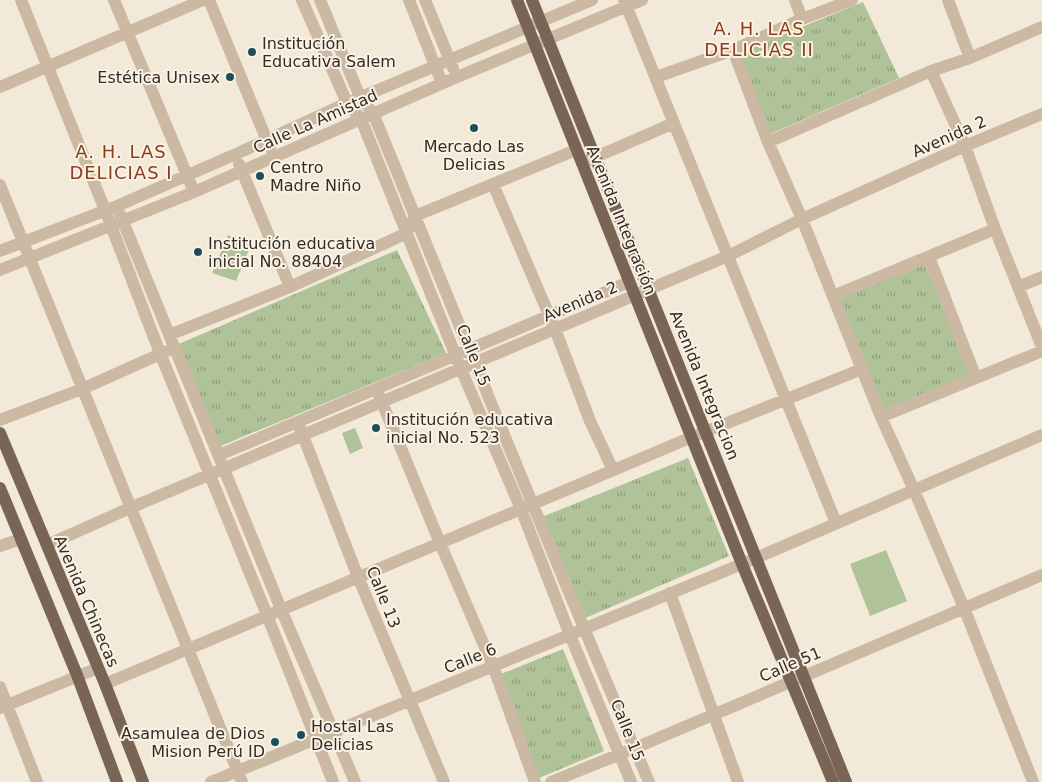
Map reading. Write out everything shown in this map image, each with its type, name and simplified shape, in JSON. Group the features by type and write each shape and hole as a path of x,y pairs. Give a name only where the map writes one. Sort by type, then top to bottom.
{"main road":[{"name":"Avenida Integración","path":"517,0 742,564 797,678"},
{"name":"Avenida Integracion","path":"532,0 756,558 797,678 846,782"},
{"name":"Avenida Chinecas","path":"0,433 105,684 143,782"},
{"path":"0,488 77,675 118,782"},
{"path":"797,678 833,782"}],"street":[{"path":"21,0 111,208 160,353 333,782"},
{"path":"114,0 194,192"},
{"path":"0,87 203,0"},
{"path":"209,0 273,156"},
{"name":"Calle 15","path":"302,0 347,103 367,116 408,233 461,369 527,506 570,635 631,782"},
{"path":"320,0 367,116 415,216 469,350 527,506 584,629 649,782"},
{"path":"409,0 442,83"},
{"path":"425,0 457,77"},
{"name":"Calle La Amistad","path":"0,252 111,208 236,154 360,97 592,0"},
{"name":"Calle La Amistad","path":"0,270 242,172 273,156 548,39 626,3 642,0"},
{"path":"795,0 802,19"},
{"path":"656,77 733,50 802,19 852,0"},
{"path":"948,0 970,58"},
{"path":"626,3 836,523"},
{"path":"768,142 931,71 970,58 1042,28"},
{"path":"733,50 768,142 802,219 881,417 964,608 1033,782"},
{"path":"881,417 1042,349 965,146 931,71"},
{"name":"Avenida 2","path":"47,545 209,474 728,256 802,219 965,146 1041,119"},
{"path":"582,163 674,123"},
{"path":"169,335 290,287 408,233 415,216 576,150"},
{"path":"236,154 290,287"},
{"path":"493,184 555,329 590,421 613,470"},
{"path":"0,186 239,777"},
{"path":"117,224 169,335 220,455 354,782"},
{"path":"832,296 995,229"},
{"path":"929,257 976,378"},
{"path":"1018,287 1042,277"},
{"name":"Avenida 2","path":"220,455 629,282"},
{"path":"0,420 82,389 174,348"},
{"path":"105,684 706,431 862,369"},
{"path":"377,389 493,666 535,782"},
{"name":"Calle 13","path":"298,422 358,577 444,782"},
{"name":"Calle 6","path":"211,782 239,777 334,731 742,564 1042,435"},
{"path":"0,546 20,539"},
{"name":"Calle 51","path":"551,782 1042,575"},
{"path":"670,593 738,782"},
{"path":"4,706 98,668"},
{"path":"0,687 4,706 38,782"}],"green space":[{"path":"863,2 899,78 770,134 738,53"},
{"path":"228,235 251,245 236,281 212,273"},
{"path":"397,250 446,353 218,447 174,346"},
{"path":"925,264 971,375 882,411 837,298"},
{"path":"355,428 363,448 350,454 342,433"},
{"path":"688,458 729,556 583,619 542,517"},
{"path":"886,550 907,601 870,616 850,564"},
{"path":"563,649 604,751 539,778 501,674"}],"place":[{"name":"Institución Educativa Salem","path":"252,52"},
{"name":"Estética Unisex","path":"230,77"},
{"name":"Mercado Las Delicias","path":"474,128"},
{"name":"Centro Madre Niño","path":"260,176"},
{"name":"Institución educativa inicial No. 88404","path":"198,252"},
{"name":"Institución educativa inicial No. 523","path":"376,428"},
{"name":"Hostal Las Delicias","path":"301,735"},
{"name":"Asamulea de Dios Mision Perú ID","path":"275,742"}],"district":[{"name":"A. H. LAS DELICIAS II","path":"759,39"},
{"name":"A. H. LAS DELICIAS I","path":"121,162"}]}
